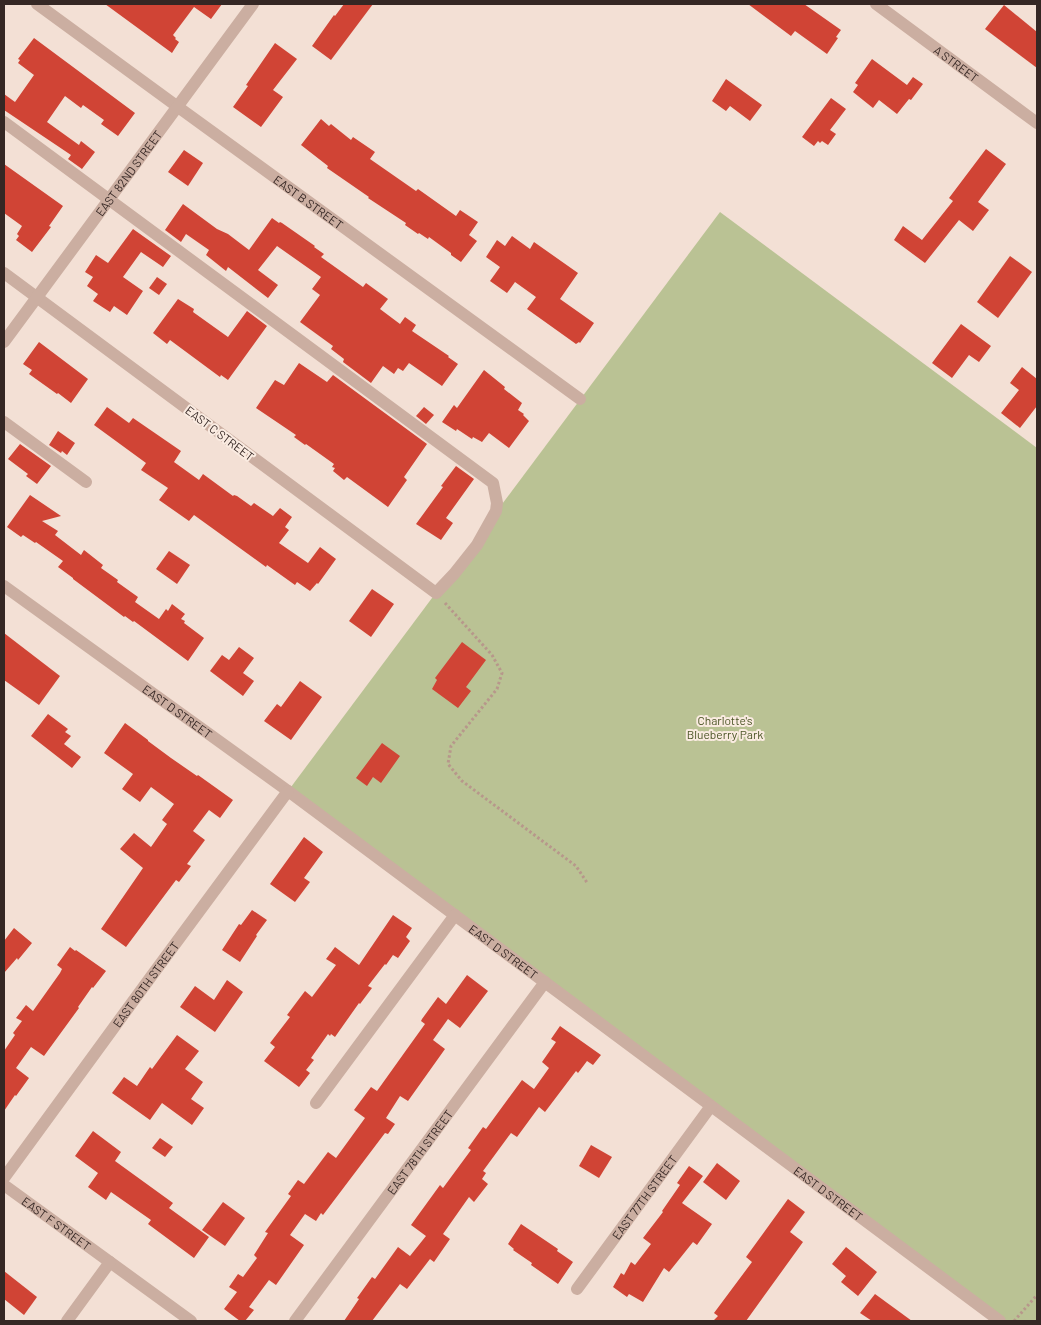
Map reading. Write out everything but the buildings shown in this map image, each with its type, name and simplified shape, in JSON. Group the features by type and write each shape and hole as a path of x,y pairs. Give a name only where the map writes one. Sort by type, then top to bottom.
{"street":[{"name":"EAST B STREET","path":"38,4 580,399"},
{"name":"A STREET","path":"878,4 1037,123"},
{"name":"EAST 82ND STREET","path":"4,342 178,107 250,5"},
{"path":"4,122 493,483 497,503 496,511 477,546 436,593"},
{"name":"EAST C STREET","path":"4,273 436,593"},
{"path":"4,422 86,482"},
{"name":"EAST D STREET","path":"4,586 288,791 1000,1321"},
{"name":"EAST 80TH STREET","path":"4,1178 288,791"},
{"path":"316,1103 455,916"},
{"name":"EAST 78TH STREET","path":"295,1321 545,982"},
{"name":"EAST 77TH STREET","path":"577,1289 711,1106"},
{"name":"EAST F STREET","path":"4,1186 191,1321"},
{"path":"67,1321 110,1262"}],"path":[{"path":"436,593 492,655 502,673 497,689 451,746 448,764 462,781 576,866 588,884"},
{"path":"1014,1321 1037,1294"}],"green space":[{"name":"Charlotte's Blueberry Park","path":"720,212 1037,448 1037,1321 1000,1321 288,791"}]}
